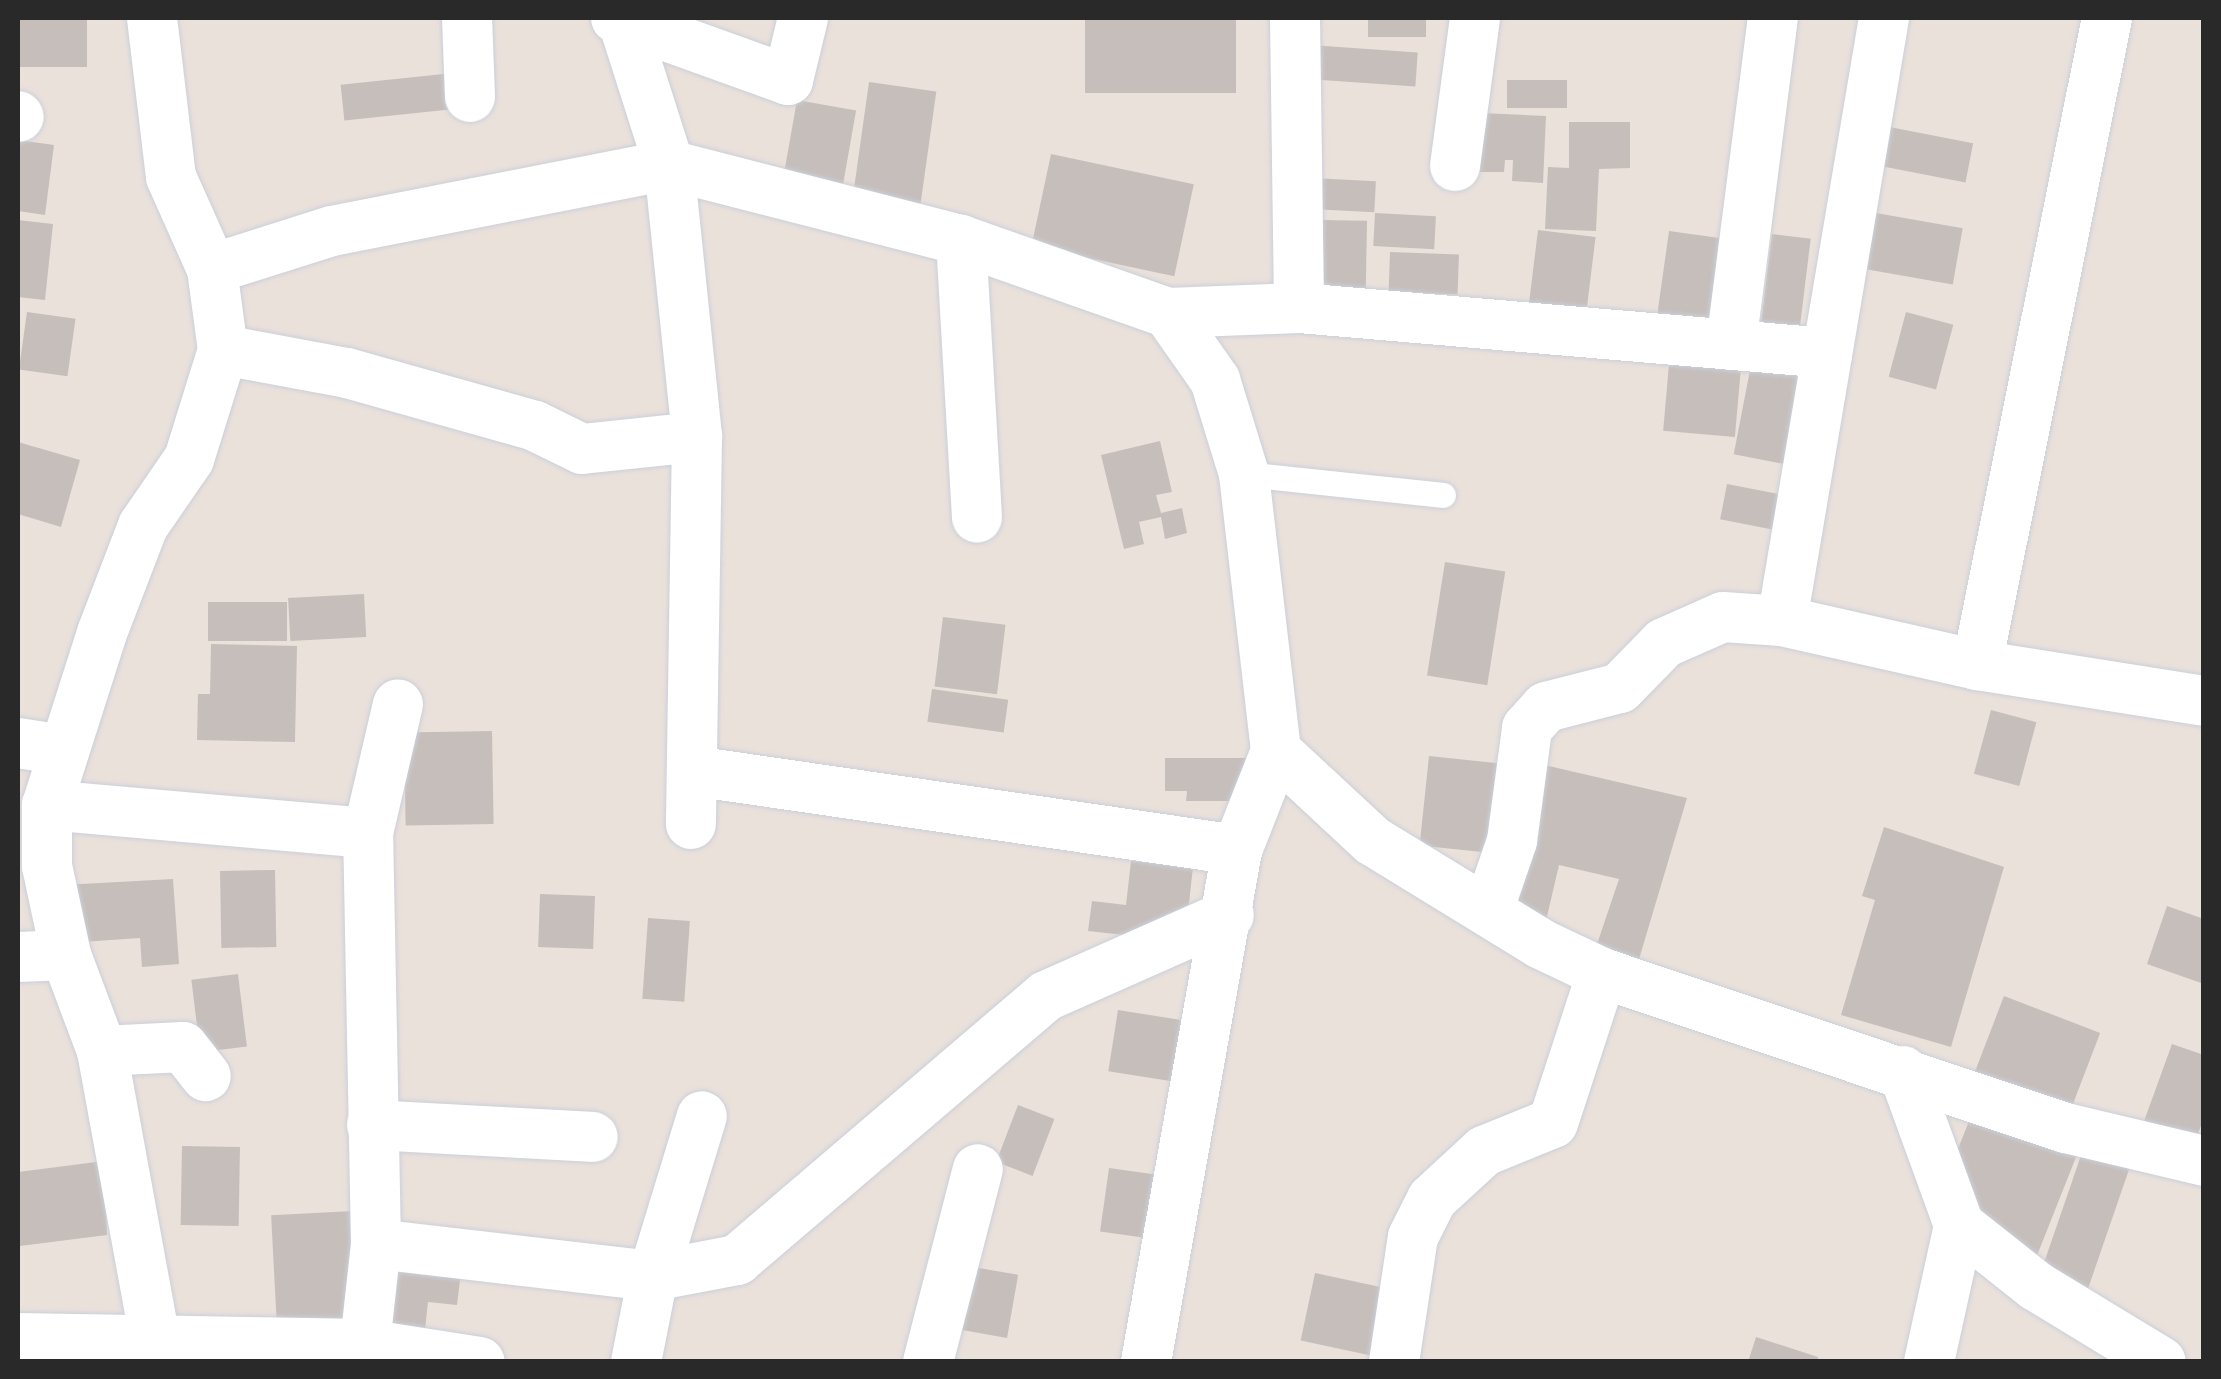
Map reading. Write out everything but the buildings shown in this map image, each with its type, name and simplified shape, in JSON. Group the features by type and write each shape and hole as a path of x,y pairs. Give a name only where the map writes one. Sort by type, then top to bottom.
{"street":[{"path":"152,18 170,178 212,269 223,350 189,459 142,526 40,746 47,805 42,956 102,1051 159,1351"},
{"path":"466,18 470,98"},
{"path":"619,19 788,80 803,18"},
{"path":"1294,18 1299,308"},
{"path":"1454,166 1475,18"},
{"path":"1731,345 1773,18"},
{"path":"1782,621 1884,18"},
{"path":"1977,666 2107,18"},
{"path":"619,19 669,166 697,437 691,824"},
{"path":"212,269 332,231 669,166 962,240 1168,313 1299,308 1828,353"},
{"path":"962,240 978,518"},
{"path":"1146,1362 1237,850 1276,751 1244,474 1215,380 1168,313"},
{"path":"223,350 347,373 535,426 582,448 697,437"},
{"path":"1488,911 1512,841 1527,728 1546,707 1620,688 1664,643 1723,617 1782,621 1977,666 2204,702"},
{"path":"364,1353 376,1244 368,834 398,704"},
{"path":"1276,751 1374,840 1488,911 1602,972 2066,1128 2202,1156"},
{"path":"692,771 1237,850"},
{"path":"47,805 368,834"},
{"path":"376,1244 654,1276 737,1260 1046,996 1228,915"},
{"path":"1394,1362 1413,1236 1432,1199 1484,1150 1553,1123 1602,972"},
{"path":"102,1051 183,1047 206,1076"},
{"path":"1902,1071 1960,1225 2036,1286 2161,1362"},
{"path":"636,1362 654,1276 702,1116"},
{"path":"372,1124 592,1137"},
{"path":"928,1362 978,1169"},
{"path":"1929,1362 1960,1225"},
{"path":"22,1346 364,1353 480,1362"}],"lane":[{"path":"1244,474 1443,495"}]}
